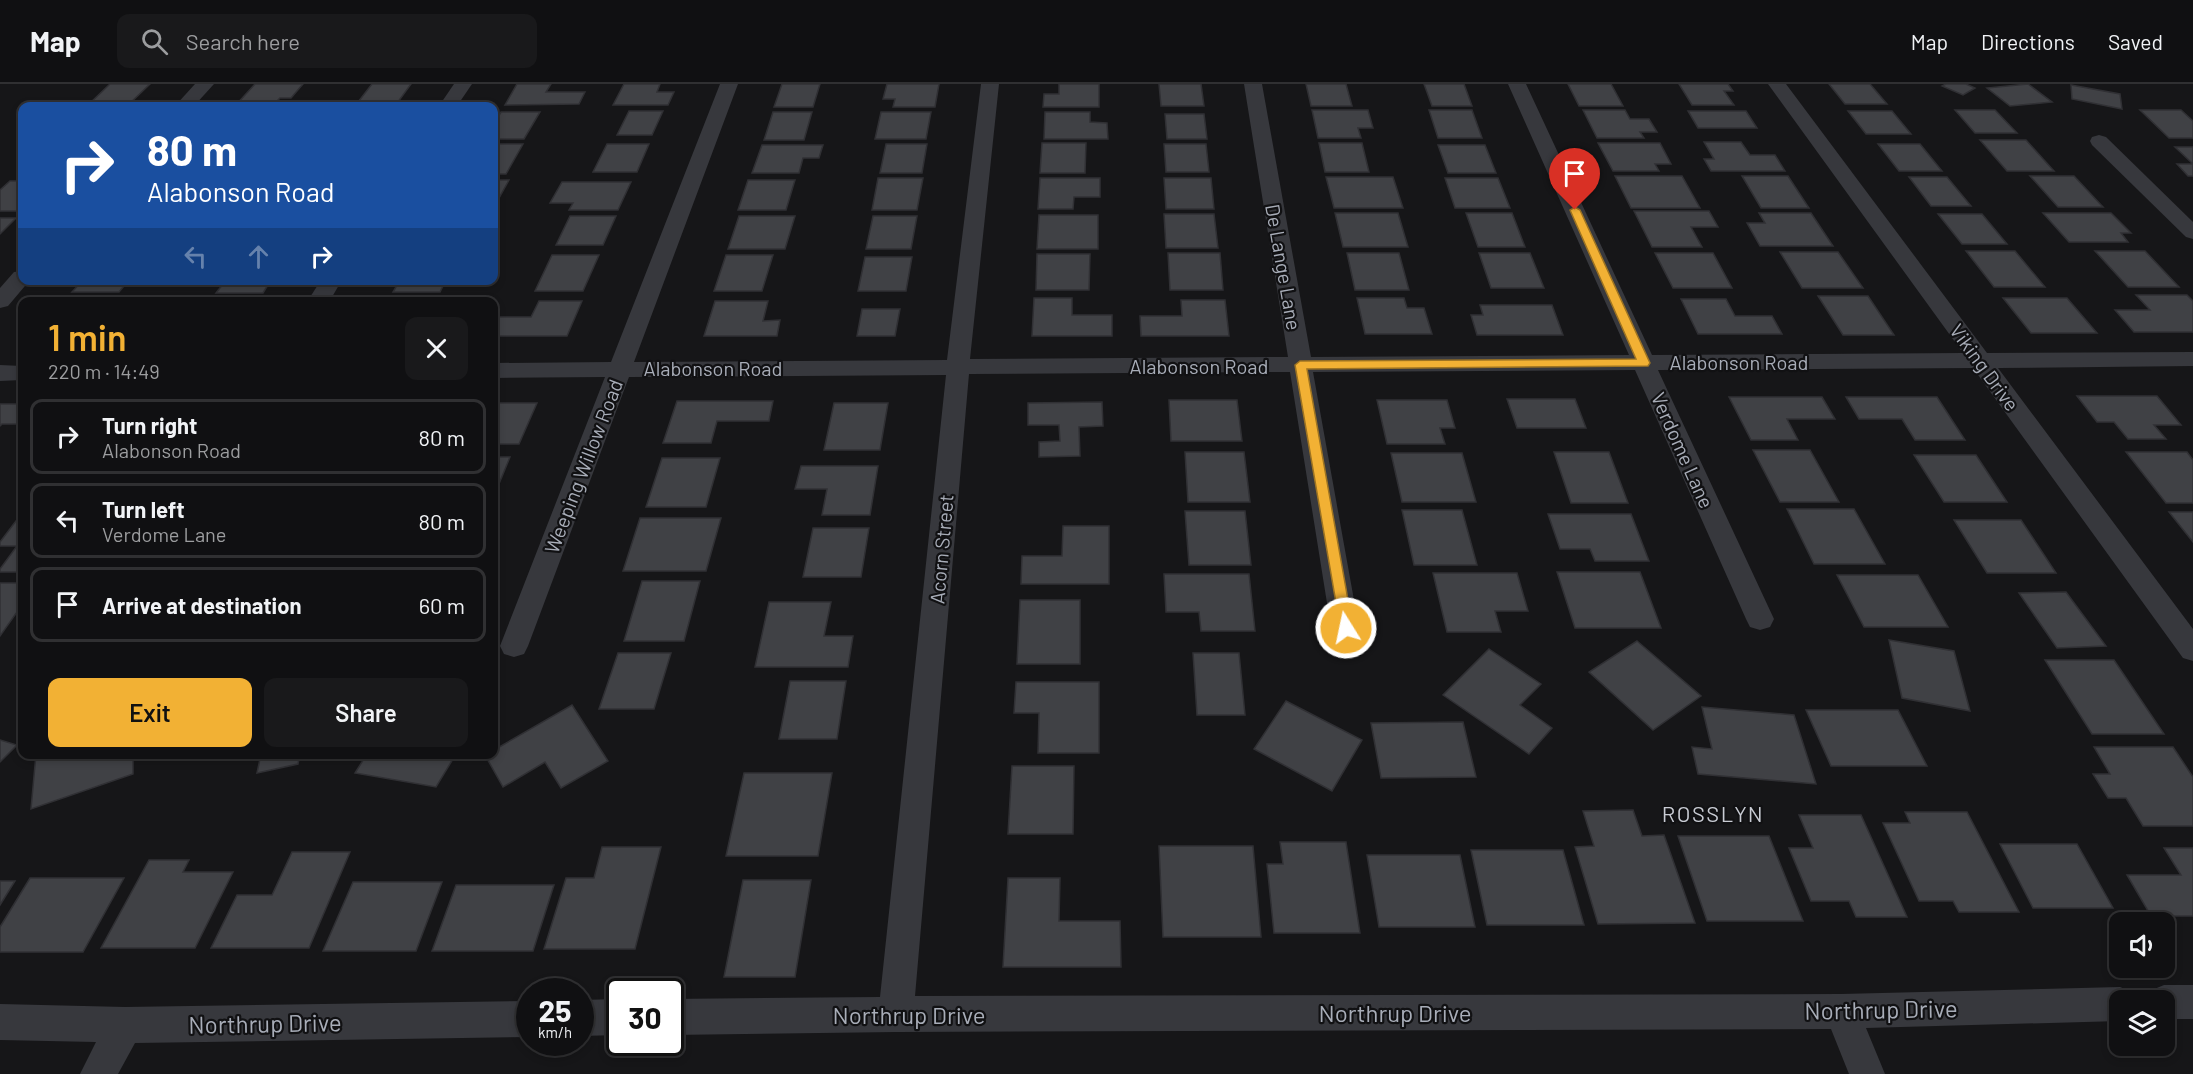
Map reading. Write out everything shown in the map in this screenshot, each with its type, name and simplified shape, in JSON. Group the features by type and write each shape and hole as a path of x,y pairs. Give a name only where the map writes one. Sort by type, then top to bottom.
{"street":[{"path":"188,102 205,84"},
{"path":"451,102 463,84"},
{"name":"Weeping Willow Road","path":"514,646 729,84"},
{"name":"Acorn Street","path":"896,1014 958,367 990,84"},
{"name":"De Lange Lane","path":"1253,84 1346,628"},
{"name":"Verdome Lane","path":"1517,84 1760,618"},
{"name":"Viking Drive","path":"1777,84 2193,650"},
{"path":"2099,141 2193,233"},
{"path":"0,301 18,282"},
{"name":"Alabonson Road","path":"498,370 2193,359"},
{"path":"0,373 18,372"},
{"path":"2175,1002 2193,1002"},
{"name":"Northrup Drive","path":"684,1017 1841,1011 2109,1004"},
{"path":"1841,1011 1867,1074"},
{"name":"Northrup Drive","path":"0,1022 125,1024 516,1019"},
{"path":"98,1074 125,1024"}],"building":[{"path":"110,84 150,84 131,102 91,102"},
{"path":"255,84 303,84 291,98 280,98 276,102 239,102"},
{"path":"372,84 411,84 398,102 358,102"},
{"path":"517,84 551,84 546,92 585,92 579,104 505,105"},
{"path":"624,84 660,84 657,92 674,92 668,105 613,105"},
{"path":"782,84 820,84 813,107 774,107"},
{"path":"887,84 939,84 935,107 893,107 895,99 883,99"},
{"path":"1059,84 1099,84 1099,107 1043,107 1044,94 1059,94"},
{"path":"1159,84 1201,84 1204,106 1161,106"},
{"path":"1306,84 1346,84 1352,106 1311,106"},
{"path":"1424,84 1464,84 1472,106 1432,106"},
{"path":"1568,84 1611,84 1623,106 1579,106"},
{"path":"1679,84 1728,84 1733,91 1724,91 1734,105 1692,105"},
{"path":"1829,84 1870,84 1887,104 1845,104"},
{"path":"1966,84 1975,88 1963,95 1942,86"},
{"path":"2028,84 2052,102 2010,106 1987,88"},
{"path":"2071,85 2120,94 2122,109 2072,99"},
{"path":"1312,110 1368,110 1373,128 1358,128 1361,138 1318,138"},
{"path":"1429,110 1472,110 1482,138 1438,138"},
{"path":"1583,110 1625,110 1630,119 1649,119 1657,132 1640,132 1644,138 1597,138"},
{"path":"1955,110 1995,110 2017,133 1975,133"},
{"path":"2140,110 2181,110 2193,121 2193,138 2169,138"},
{"path":"629,111 663,111 652,135 617,135"},
{"path":"1688,111 1746,111 1757,128 1698,128"},
{"path":"1848,111 1892,111 1911,134 1866,134"},
{"path":"501,112 540,112 524,139 498,139 498,117"},
{"path":"773,112 812,112 804,140 764,140"},
{"path":"881,112 931,112 926,139 875,139"},
{"path":"1045,112 1090,112 1090,122 1107,123 1108,139 1044,139"},
{"path":"1165,114 1204,114 1207,139 1167,139"},
{"path":"1980,140 2026,140 2054,171 2007,171"},
{"path":"1704,142 1741,142 1750,155 1775,155 1785,171 1711,171 1704,159 1714,159"},
{"path":"1042,143 1086,143 1085,173 1040,173"},
{"path":"1319,143 1362,143 1369,172 1325,172"},
{"path":"1598,143 1660,143 1671,164 1655,164 1659,171 1613,171"},
{"path":"498,144 523,144 506,174 498,174"},
{"path":"607,144 649,144 637,172 593,172"},
{"path":"886,144 927,144 922,173 880,173"},
{"path":"1164,144 1206,144 1209,172 1166,172"},
{"path":"1878,144 1920,144 1942,171 1899,171"},
{"path":"762,145 823,145 819,158 803,158 799,173 752,173"},
{"path":"1438,145 1485,145 1496,173 1448,173"},
{"path":"2175,147 2193,147 2193,164"},
{"path":"2177,164 2193,164 2193,176 2188,176"},
{"path":"1615,176 1682,176 1700,208 1631,208"},
{"path":"1742,176 1788,176 1809,208 1761,208"},
{"path":"2030,176 2074,176 2103,207 2058,207"},
{"path":"1326,177 1393,177 1403,208 1334,208"},
{"path":"1909,177 1947,177 1971,206 1931,206"},
{"path":"878,178 923,178 917,210 872,210"},
{"path":"1040,178 1100,178 1100,197 1074,197 1073,209 1038,209"},
{"path":"1164,178 1211,178 1214,209 1166,209"},
{"path":"1445,178 1498,178 1510,208 1455,208"},
{"path":"498,180 509,180 498,200"},
{"path":"748,180 795,180 786,210 738,210"},
{"path":"10,181 18,181 18,211 0,211 0,190"},
{"path":"562,182 631,182 618,210 569,210 573,203 550,203"},
{"path":"1634,211 1709,211 1718,227 1691,227 1702,247 1652,247"},
{"path":"1335,213 1398,213 1408,247 1343,247"},
{"path":"1466,213 1512,213 1525,247 1478,247"},
{"path":"1759,213 1811,213 1833,246 1760,246 1747,223 1765,223"},
{"path":"2043,213 2111,213 2131,233 2121,233 2128,242 2069,242"},
{"path":"1164,214 1214,214 1218,248 1166,248"},
{"path":"1938,214 1982,214 2007,244 1962,244"},
{"path":"1039,215 1098,215 1098,249 1037,249"},
{"path":"570,216 616,216 603,245 556,245"},
{"path":"739,216 795,216 785,249 728,249"},
{"path":"873,216 917,216 911,249 866,249"},
{"path":"0,218 16,218 0,234"},
{"path":"1966,251 2015,251 2045,287 1994,287"},
{"path":"2095,251 2145,251 2179,287 2128,287"},
{"path":"1780,252 1838,252 1863,288 1802,288"},
{"path":"1168,253 1220,253 1223,290 1170,290"},
{"path":"1347,253 1399,253 1409,290 1355,290"},
{"path":"1479,253 1530,253 1544,288 1491,288"},
{"path":"1655,253 1713,253 1732,288 1673,288"},
{"path":"1037,254 1090,254 1089,290 1036,290"},
{"path":"552,255 599,255 583,291 535,291"},
{"path":"726,255 773,255 762,291 714,291"},
{"path":"865,257 912,257 906,291 858,291"},
{"path":"78,285 125,285 119,292 72,292"},
{"path":"222,285 268,285 263,293 216,293"},
{"path":"397,285 444,285 440,292 393,292"},
{"path":"2136,295 2187,295 2193,301 2193,332 2134,332 2115,310 2150,310"},
{"path":"1818,296 1868,296 1894,335 1843,335"},
{"path":"1034,298 1072,298 1072,315 1112,315 1112,336 1032,336"},
{"path":"1357,298 1404,298 1407,308 1424,308 1432,334 1365,334"},
{"path":"2003,298 2067,298 2097,333 2031,333"},
{"path":"1681,299 1726,299 1735,316 1772,316 1782,334 1698,334"},
{"path":"1181,300 1225,300 1229,336 1141,336 1140,316 1182,316"},
{"path":"539,301 582,301 567,336 498,336 498,317 531,317"},
{"path":"715,301 768,301 763,321 780,320 777,336 704,336"},
{"path":"1480,305 1552,305 1563,335 1477,335 1471,315 1483,315"},
{"path":"862,309 900,309 895,336 857,336"},
{"path":"2077,396 2157,396 2181,425 2154,425 2166,439 2128,439 2114,422 2097,422"},
{"path":"1729,397 1822,397 1835,419 1787,419 1798,440 1751,440"},
{"path":"1846,397 1937,397 1965,440 1915,440 1902,419 1859,419"},
{"path":"1507,399 1575,399 1586,428 1517,428"},
{"path":"1169,400 1237,400 1242,441 1171,441"},
{"path":"1377,400 1447,400 1455,428 1440,428 1445,444 1387,444"},
{"path":"677,401 773,401 769,421 717,421 711,443 663,443"},
{"path":"1102,402 1103,426 1079,427 1080,456 1039,457 1039,442 1060,441 1059,425 1028,425 1028,403"},
{"path":"498,403 537,403 519,444 498,444"},
{"path":"834,403 888,403 880,450 824,450"},
{"path":"0,404 18,404 18,424 0,426"},
{"path":"1753,450 1810,450 1839,502 1780,502"},
{"path":"1185,452 1244,452 1250,502 1188,502"},
{"path":"1554,452 1609,452 1628,503 1571,503"},
{"path":"2126,452 2187,452 2193,460 2193,503 2166,503"},
{"path":"1391,453 1462,453 1476,502 1402,502"},
{"path":"1914,455 1976,455 2007,502 1944,502"},
{"path":"498,457 510,457 498,486"},
{"path":"662,458 720,458 706,507 646,507"},
{"path":"801,466 878,466 870,515 822,515 827,489 795,489"},
{"path":"1787,509 1854,509 1885,564 1814,564"},
{"path":"1402,510 1462,510 1477,565 1414,565"},
{"path":"1185,511 1245,511 1251,565 1189,565"},
{"path":"2169,512 2193,512 2193,542"},
{"path":"1548,514 1631,514 1649,561 1595,561 1590,549 1560,549"},
{"path":"18,518 18,572 0,572 17,546 0,546 0,542"},
{"path":"640,518 721,518 706,571 623,571"},
{"path":"1954,520 2021,520 2056,573 1987,573"},
{"path":"1063,526 1109,526 1109,584 1021,584 1022,556 1062,556"},
{"path":"813,528 869,528 861,577 803,577"},
{"path":"1557,572 1640,572 1661,628 1575,628"},
{"path":"1433,573 1517,573 1528,611 1495,611 1501,632 1447,632"},
{"path":"1164,574 1249,574 1255,631 1201,631 1199,612 1166,612"},
{"path":"1837,575 1918,575 1948,627 1864,627"},
{"path":"642,581 700,581 684,641 624,641"},
{"path":"0,583 18,583 18,611 0,636"},
{"path":"2066,592 2106,646 2057,648 2019,593"},
{"path":"1020,600 1080,600 1080,664 1017,664"},
{"path":"769,602 831,602 824,636 853,636 848,667 755,667"},
{"path":"1889,640 1954,651 1970,711 1902,698"},
{"path":"1637,641 1701,696 1653,730 1589,672"},
{"path":"1489,649 1541,684 1520,705 1552,728 1529,754 1443,695"},
{"path":"618,653 671,653 654,709 599,709"},
{"path":"1193,653 1239,653 1245,715 1197,715"},
{"path":"2045,660 2114,660 2164,734 2092,734"},
{"path":"790,681 846,681 837,739 779,739"},
{"path":"1016,682 1099,682 1099,753 1038,753 1039,713 1014,713"},
{"path":"1286,701 1362,740 1332,791 1254,749"},
{"path":"572,705 608,761 561,788 545,762 503,787 487,759 498,759 498,748"},
{"path":"1702,707 1794,715 1816,784 1698,774 1692,747 1712,749"},
{"path":"1806,710 1898,710 1927,766 1831,766"},
{"path":"1463,722 1476,777 1381,778 1371,723"},
{"path":"0,740 17,745 0,762"},
{"path":"2094,747 2173,747 2193,777 2193,826 2143,826 2126,798 2108,798 2093,774 2110,774"},
{"path":"36,759 133,759 133,774 31,809"},
{"path":"260,759 299,759 298,764 257,773"},
{"path":"364,759 453,759 436,787 355,773"},
{"path":"1012,766 1074,766 1073,834 1008,834"},
{"path":"744,773 832,773 818,856 726,856"},
{"path":"1633,810 1642,836 1664,835 1695,923 1598,924 1575,847 1594,846 1583,811"},
{"path":"1905,812 1967,812 2019,912 1959,912 1953,901 1919,901 1883,823 1910,823"},
{"path":"1799,815 1861,815 1907,917 1856,917 1849,901 1811,901 1789,848 1813,848"},
{"path":"1678,836 1769,836 1803,921 1707,921"},
{"path":"1280,842 1346,842 1360,933 1274,933 1267,864 1283,864"},
{"path":"2000,844 2077,844 2113,908 2033,908"},
{"path":"1159,846 1253,846 1261,937 1163,937"},
{"path":"602,847 661,847 635,949 544,949 566,878 594,878"},
{"path":"2164,848 2193,848 2193,916 2175,916 2175,912 2149,912 2127,875 2181,875"},
{"path":"1471,850 1563,850 1584,925 1487,925"},
{"path":"292,852 350,852 309,948 211,948 237,895 272,895"},
{"path":"1367,855 1460,855 1475,927 1379,927"},
{"path":"149,860 189,860 183,872 233,872 195,948 101,948"},
{"path":"30,878 124,878 83,952 0,952 0,927"},
{"path":"1008,878 1060,878 1059,921 1120,921 1121,967 1003,967"},
{"path":"743,880 811,880 795,977 724,977"},
{"path":"0,881 15,881 0,905"},
{"path":"353,882 442,882 416,951 323,951"},
{"path":"456,885 554,885 533,951 432,951"}],"district":[{"name":"ROSSLYN","path":"1713,813"}],"route":[{"path":"1346,628 1300,365 1644,363 1575,210"}]}
